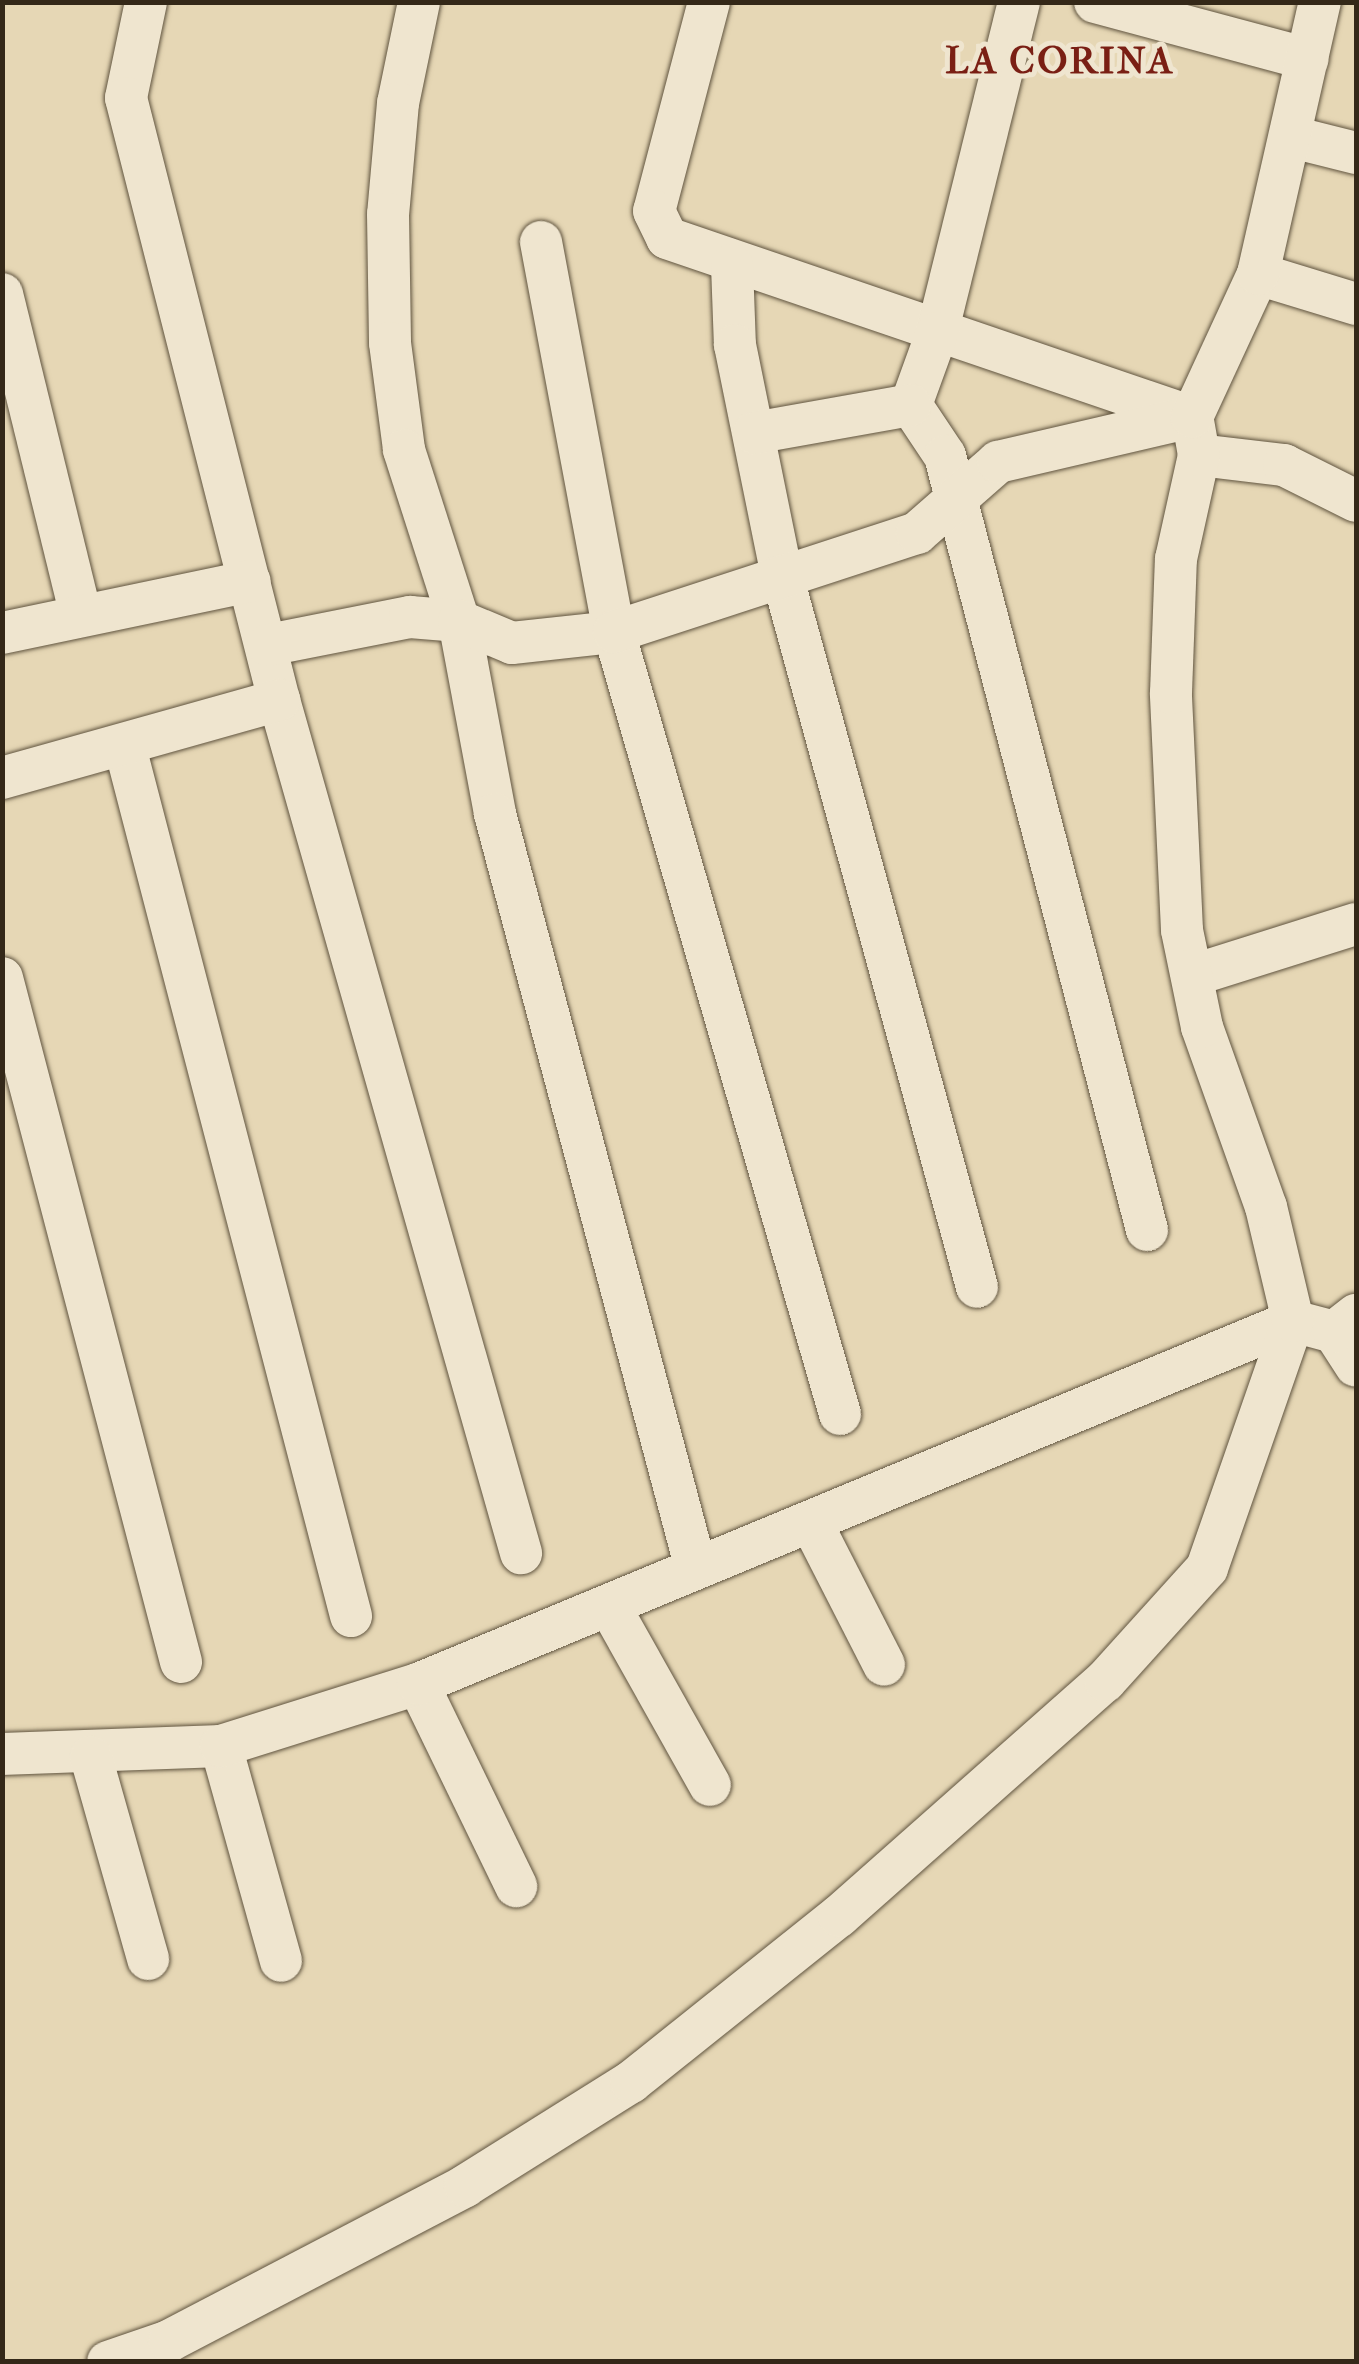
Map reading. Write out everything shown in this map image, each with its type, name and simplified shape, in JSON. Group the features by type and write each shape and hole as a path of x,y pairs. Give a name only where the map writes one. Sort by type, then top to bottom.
{"street":[{"path":"146,2 126,98 268,644 279,700 521,1552"},
{"path":"419,2 398,103 390,344 404,450 459,621 495,814 695,1565"},
{"path":"709,2 654,211 679,246 936,333 1196,436 1284,466 1356,500"},
{"path":"911,405 936,333 1019,2"},
{"path":"1095,2 1308,60"},
{"path":"108,2362 169,2341 465,2186 631,2082 839,1916 1105,1681 1207,1568 1292,1321 1266,1207 1202,1027 1182,930 1171,693 1176,559 1196,436 1258,274 1320,2"},
{"path":"1292,137 1356,153"},
{"path":"541,242 614,632 840,1414"},
{"path":"732,264 735,345 782,575 977,1288"},
{"path":"1258,274 1356,304"},
{"path":"2,294 80,612"},
{"path":"754,432 911,405"},
{"path":"911,405 944,456 1148,1230"},
{"path":"268,644 410,617 459,621 512,643 614,632 917,533 998,462 1196,436"},
{"path":"2,633 80,612 250,581"},
{"path":"2,778 126,747 279,700"},
{"path":"126,747 352,1616"},
{"path":"1194,975 1356,924"},
{"path":"2,978 181,1662"},
{"path":"2,1754 91,1756 220,1746 418,1684 610,1607 695,1565 812,1524 1292,1321 1349,1338"},
{"path":"812,1524 884,1665"},
{"path":"610,1607 710,1784"},
{"path":"418,1684 516,1886"},
{"path":"220,1746 282,1961"},
{"path":"91,1756 148,1958"}],"district":[{"name":"LA CORINA","path":"1060,61"}]}
